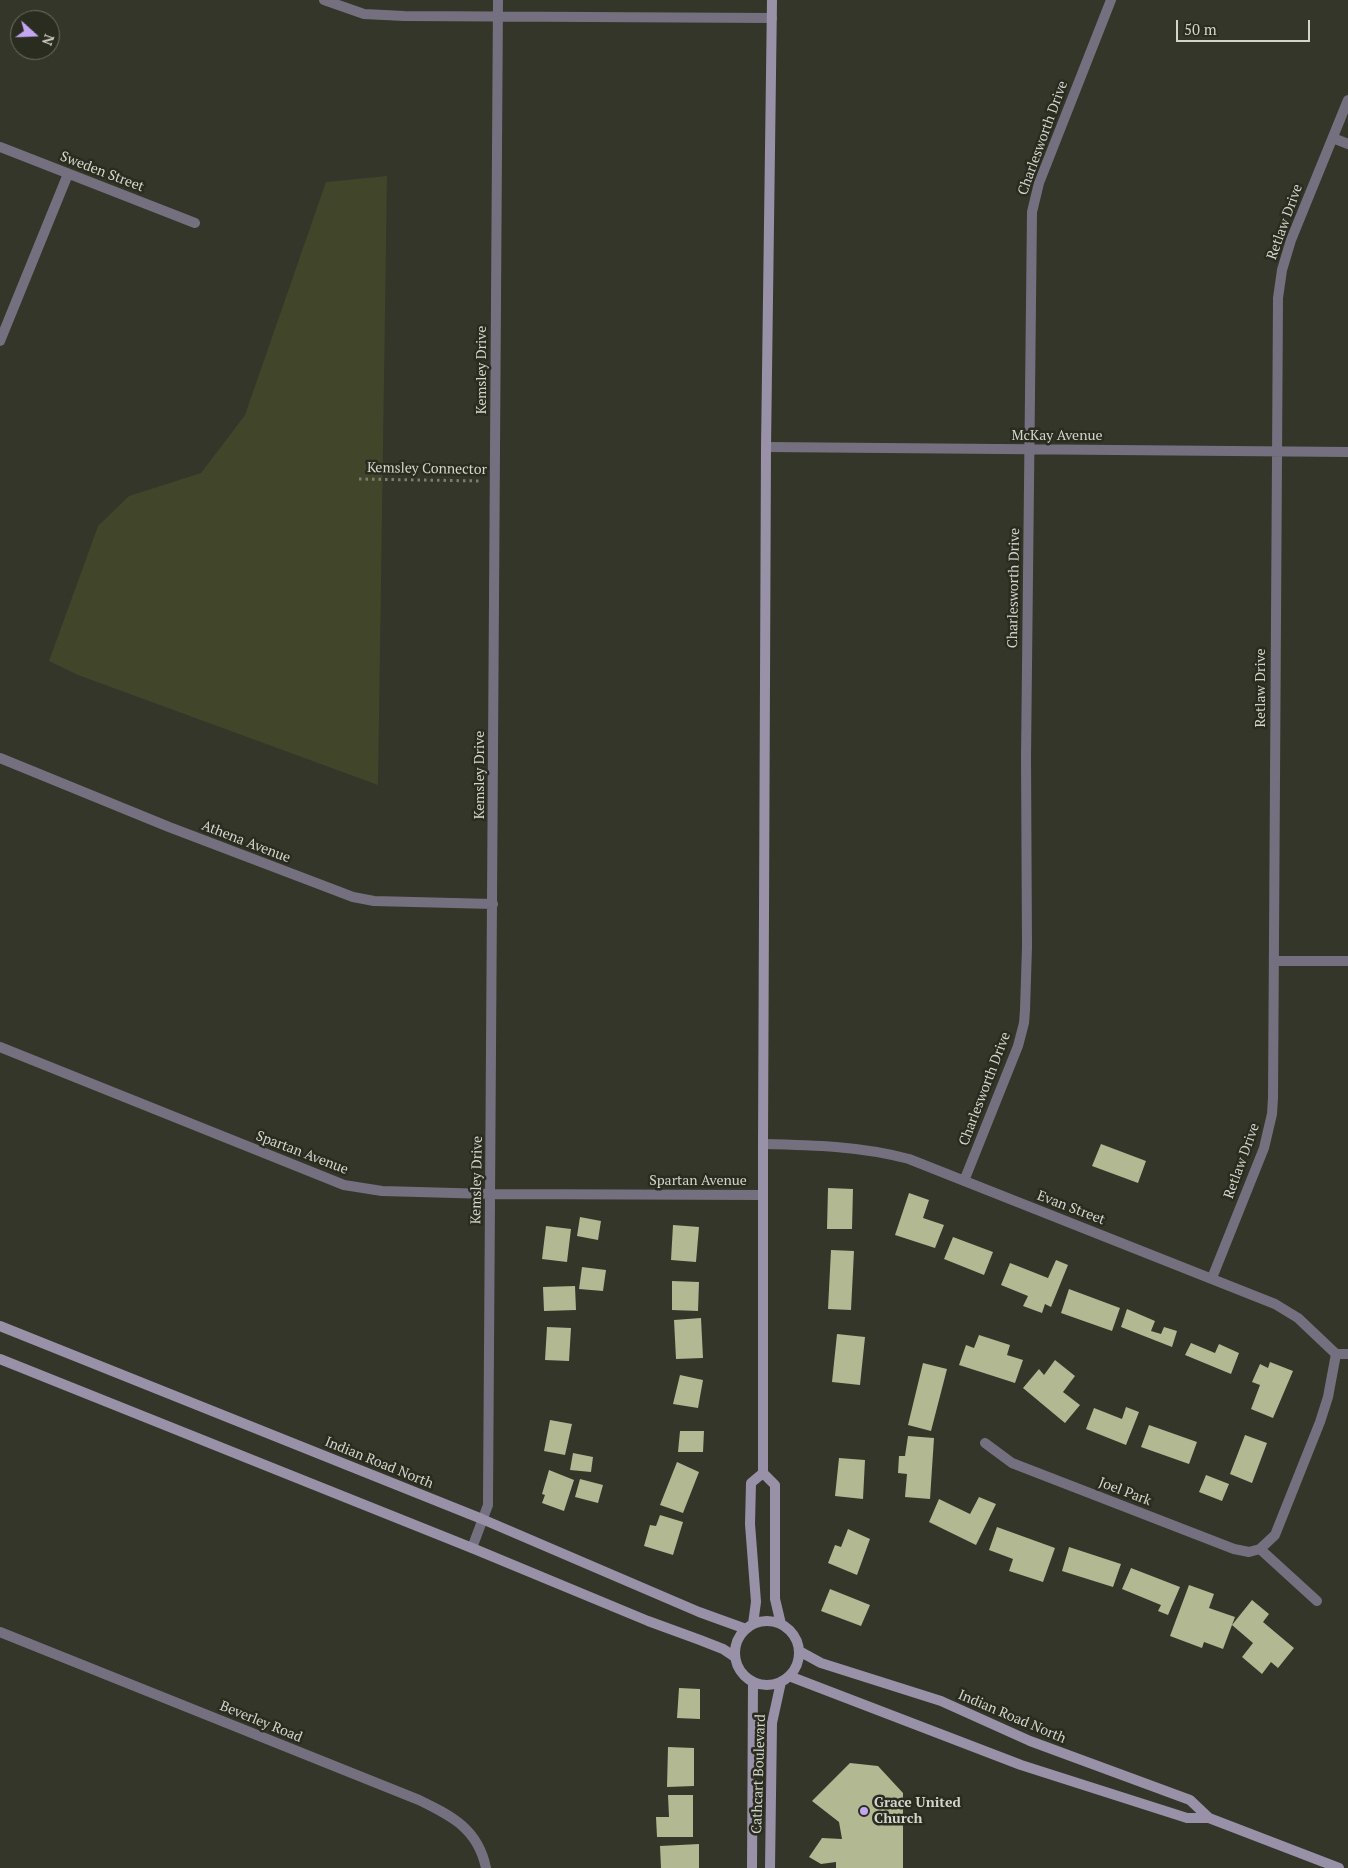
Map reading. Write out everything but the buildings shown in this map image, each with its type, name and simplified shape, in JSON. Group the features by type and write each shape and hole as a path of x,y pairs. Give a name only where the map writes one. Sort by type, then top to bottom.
{"main road":[{"path":"772,0 766,447 762,1144 764,1474 775,1485 775,1599 781,1624 794,1635 799,1651 797,1665 785,1679"},
{"name":"Indian Road North","path":"0,1326 482,1519 699,1612 750,1627 767,1621 781,1624"},
{"path":"0,1359 472,1548 648,1621 723,1649 735,1657"},
{"path":"753,1682 743,1674 736,1663 735,1657 738,1639 750,1627 756,1602 750,1524 751,1483 764,1474"},
{"name":"Indian Road North","path":"799,1651 821,1663 941,1702 1030,1741 1190,1800 1209,1818"},
{"name":"Indian Road North","path":"753,1682 762,1685 772,1685 785,1679 1061,1778 1188,1818 1209,1818 1339,1868"},
{"name":"Cathcart Boulevard","path":"770,1868 772,1722 785,1679"},
{"name":"Cathcart Boulevard","path":"752,1868 753,1682"}],"street":[{"path":"324,0 364,14 404,16 772,18"},
{"name":"Kemsley Drive","path":"472,1548 488,1505 498,0"},
{"name":"Charlesworth Drive","path":"964,1181 1018,1046 1024,1022 1028,948 1026,820 1028,450 1032,212 1039,183 1111,0"},
{"name":"Retlaw Drive","path":"1212,1278 1264,1148 1272,1114 1274,1076 1276,452 1278,306 1282,270 1291,240 1348,100"},
{"path":"1332,138 1348,144"},
{"name":"Sweden Street","path":"0,147 195,223"},
{"path":"0,341 68,174"},
{"name":"McKay Avenue","path":"766,447 1348,452"},
{"name":"Athena Avenue","path":"0,758 169,827 353,898 374,901 493,904"},
{"path":"1274,960 1348,962"},
{"name":"Spartan Avenue","path":"0,1047 344,1186 382,1191 490,1194 763,1195"},
{"name":"Evan Street","path":"762,1144 824,1145 875,1151 909,1159 1275,1304 1288,1311 1336,1354"},
{"path":"1317,1601 1260,1549 1275,1534 1320,1422 1331,1383 1336,1354 1348,1354"},
{"name":"Joel Park","path":"985,1443 1012,1463 1234,1550 1249,1552 1260,1549"},
{"name":"Beverley Road","path":"0,1632 419,1800 441,1811 467,1829 476,1840 486,1868"}],"path":[{"name":"Kemsley Connector","path":"359,480 495,482"}],"green space":[{"path":"387,176 378,785 78,675 49,661 98,526 129,496 201,473 245,415 326,182"}],"place":[{"name":"Grace United Church","path":"864,1811"}]}
